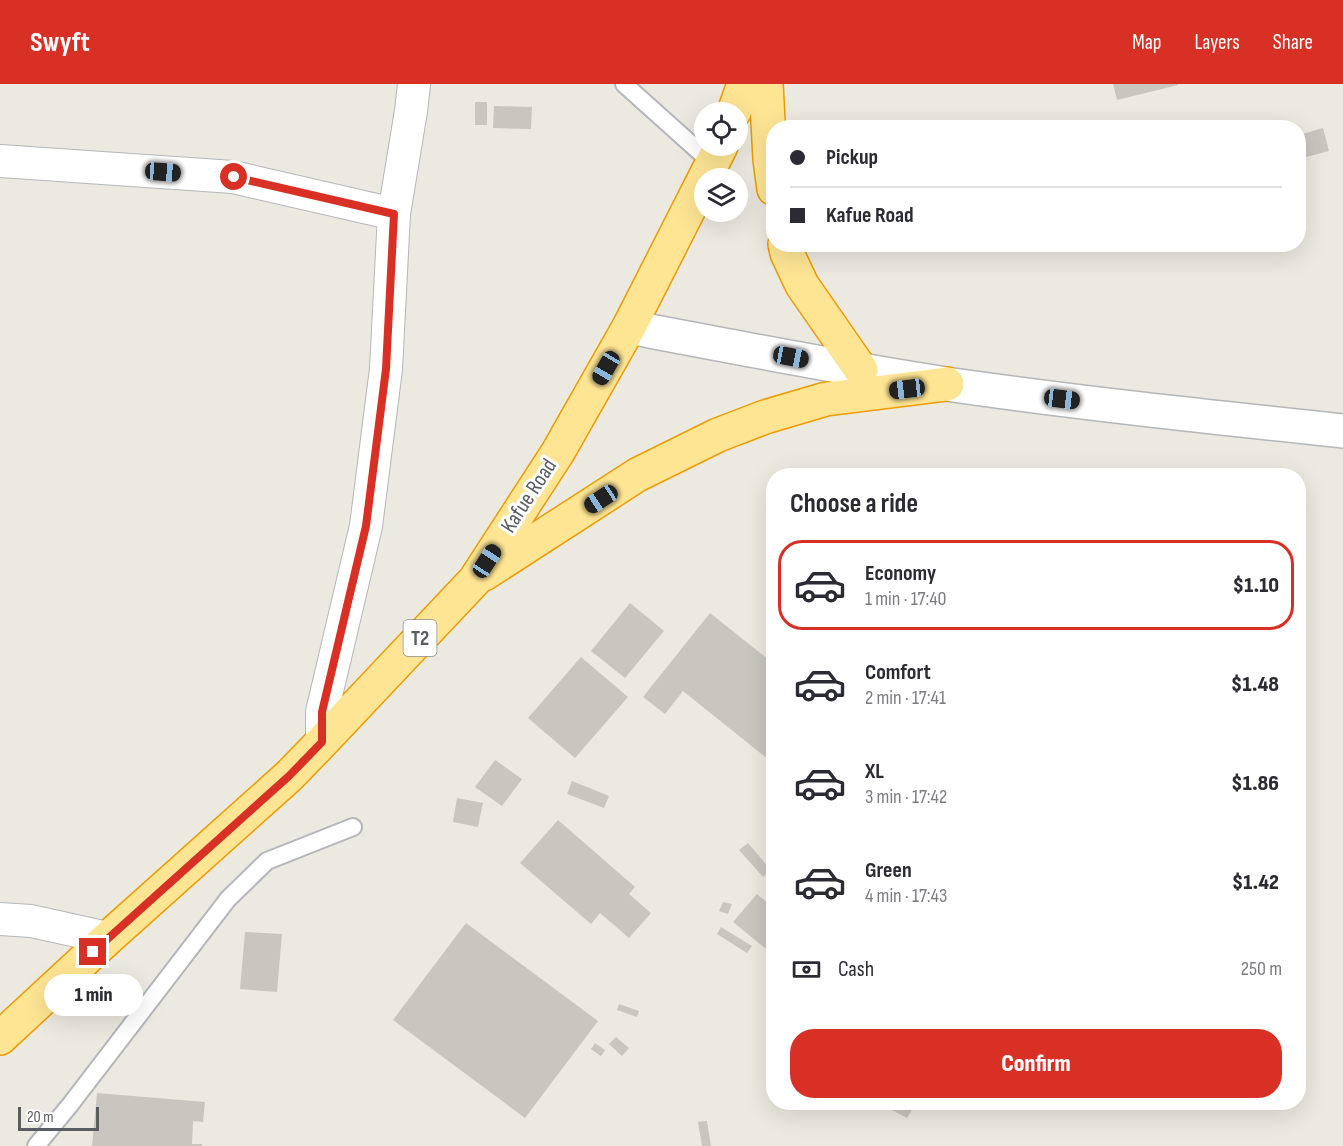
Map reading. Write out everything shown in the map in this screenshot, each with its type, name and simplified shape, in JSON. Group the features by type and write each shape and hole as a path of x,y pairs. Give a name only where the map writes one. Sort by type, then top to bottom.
{"highway":[{"path":"738,102 744,84"},
{"path":"766,84 768,120"},
{"name":"Kafue Road","path":"0,1038 289,776 475,580 558,452 629,327 716,156"},
{"path":"787,252 802,285 861,370"},
{"path":"475,580 637,475 718,435 765,417 826,399 947,384"}],"street":[{"path":"322,742 322,712 366,526 386,369 394,214 414,84"},
{"path":"0,161 234,177 394,214"},
{"path":"629,327 947,384 1131,408 1343,431"},
{"path":"0,919 31,921 108,938"}],"lane":[{"path":"624,84 694,137"},
{"path":"36,1146 228,899 267,861 353,827"}],"building":[{"path":"1113,84 1178,84 1178,85 1117,100"},
{"path":"475,102 487,102 487,125 475,125"},
{"path":"494,106 532,107 531,129 493,128"},
{"path":"1323,128 1329,151 1306,157 1306,133"},
{"path":"630,603 664,631 625,678 591,651"},
{"path":"710,613 766,658 766,758 683,691 665,714 643,697"},
{"path":"581,657 628,697 575,758 528,718"},
{"path":"495,760 522,779 502,806 475,787"},
{"path":"572,781 609,796 604,808 567,794"},
{"path":"457,798 483,803 478,827 453,822"},
{"path":"558,820 635,887 629,894 651,913 629,938 600,913 591,924 520,863"},
{"path":"748,843 766,864 766,874 763,877 739,850"},
{"path":"757,894 766,901 766,949 733,922"},
{"path":"723,902 732,904 728,914 719,911"},
{"path":"466,923 598,1021 525,1118 393,1020"},
{"path":"721,927 752,946 747,953 717,934"},
{"path":"245,932 282,934 277,992 240,989"},
{"path":"619,1004 639,1011 637,1017 617,1010"},
{"path":"616,1037 629,1048 622,1056 609,1044"},
{"path":"595,1043 605,1050 601,1056 591,1049"},
{"path":"97,1093 205,1102 203,1122 193,1121 192,1144 202,1144 202,1146 92,1146"},
{"path":"892,1110 912,1110 907,1118"},
{"path":"707,1121 711,1146 702,1146 698,1122"}],"route":[{"path":"93,952 289,776 322,742 322,712 366,526 386,369 394,214 234,177"}]}
